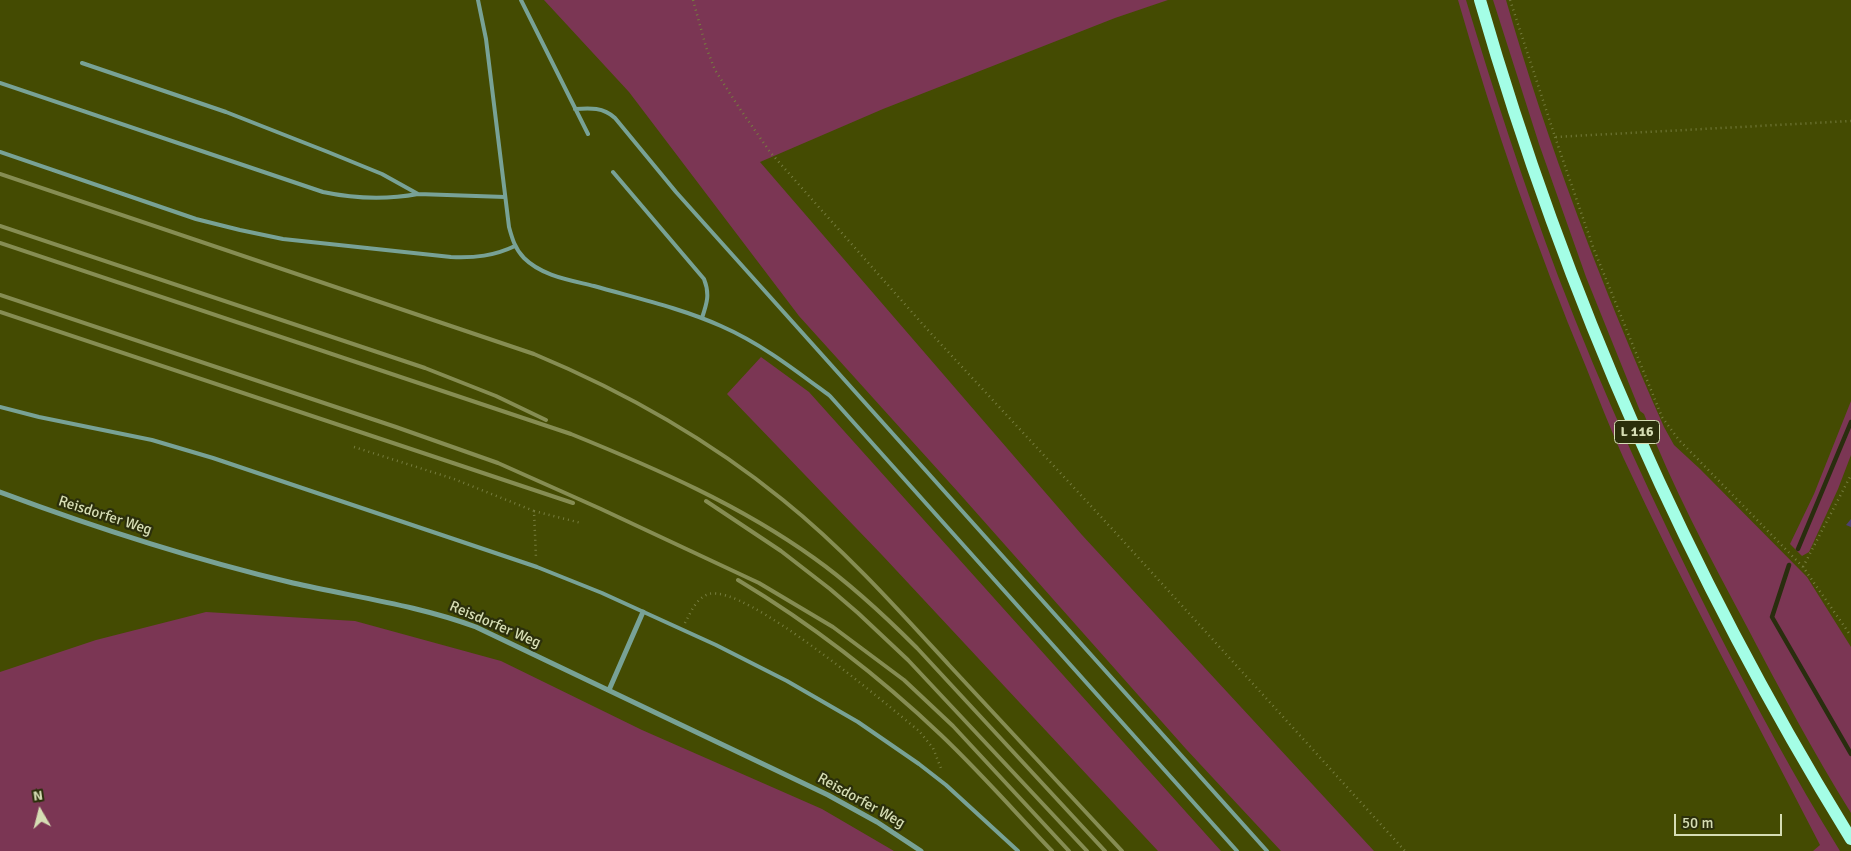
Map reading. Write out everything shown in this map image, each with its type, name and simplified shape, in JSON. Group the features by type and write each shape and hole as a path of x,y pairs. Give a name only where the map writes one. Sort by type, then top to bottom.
{"main road":[{"name":"L 116","path":"1480,0 1506,86 1545,202 1589,316 1638,434 1686,539 1732,630 1810,774 1851,839"}],"street":[{"name":"Reisdorfer Weg","path":"0,492 61,515 178,553 292,582 450,618 490,634 828,795 882,824 922,851"},
{"path":"608,690 643,612"}],"lane":[{"path":"478,0 486,39 509,227 515,246 524,258 546,272 702,318 760,346 830,396 1237,851"},
{"path":"521,0 588,134"},
{"path":"82,63 226,112 346,159 400,183 418,194"},
{"path":"0,83 323,192 376,199 418,194 505,197"},
{"path":"574,109 598,109 615,118 676,192 1267,851"},
{"path":"0,152 196,219 272,237 451,257 494,255 515,246"},
{"path":"613,172 704,279 709,292 709,298 702,318"},
{"path":"0,407 173,446 537,567 681,628 787,681 889,743 946,786 1018,851"}],"path":[{"path":"693,0 715,70 770,152 926,328 1115,532 1405,851"},
{"path":"1510,0 1590,239 1662,417 1679,440 1803,567 1851,636"},
{"path":"1555,137 1851,121"},
{"path":"354,447 454,479 534,511 581,523"},
{"path":"1803,567 1851,475"},
{"path":"534,511 537,567"},
{"path":"681,628 697,602 709,594 730,597 764,615 822,654 922,734 933,748 946,786"}],"shaded area":[{"path":"544,0 1168,0 1115,18 883,109 760,162 1082,535 1374,851 1281,851 1186,749 799,316 629,92"},
{"path":"1458,0 1466,0 1487,70 1545,242 1593,364 1631,451 1671,537 1728,651 1790,767 1840,851 1813,851 1820,845 1695,604 1623,457 1533,231 1486,93"},
{"path":"1493,0 1506,0 1558,163 1619,323 1664,427 1674,445 1807,577 1851,647 1851,813 1823,767 1718,573 1679,494 1644,414 1640,411 1586,277 1539,144"},
{"path":"761,357 809,392 1221,851 1158,851 882,555 727,394"},
{"path":"1851,401 1851,455 1838,489 1809,552 1802,556 1790,544 1814,494"},
{"path":"206,612 355,621 501,661 642,730 822,809 894,851 0,851 0,672 96,640"}],"waterway":[{"path":"1798,549 1851,422"},
{"path":"1789,565 1772,617 1851,754"}],"railway":[{"path":"0,174 534,354 600,384 664,418 754,478 827,538 889,600 1122,851"},
{"path":"0,226 425,368 496,396 546,420"},
{"path":"0,243 571,434 634,460 727,504 786,539 855,590 917,648 1105,851"},
{"path":"0,295 396,427 498,463 759,583 833,627 904,680 953,726 1069,851"},
{"path":"0,312 573,503"},
{"path":"706,501 781,551 858,613 908,660 1087,851"},
{"path":"738,580 818,633 894,692 984,778 1052,851"}]}
